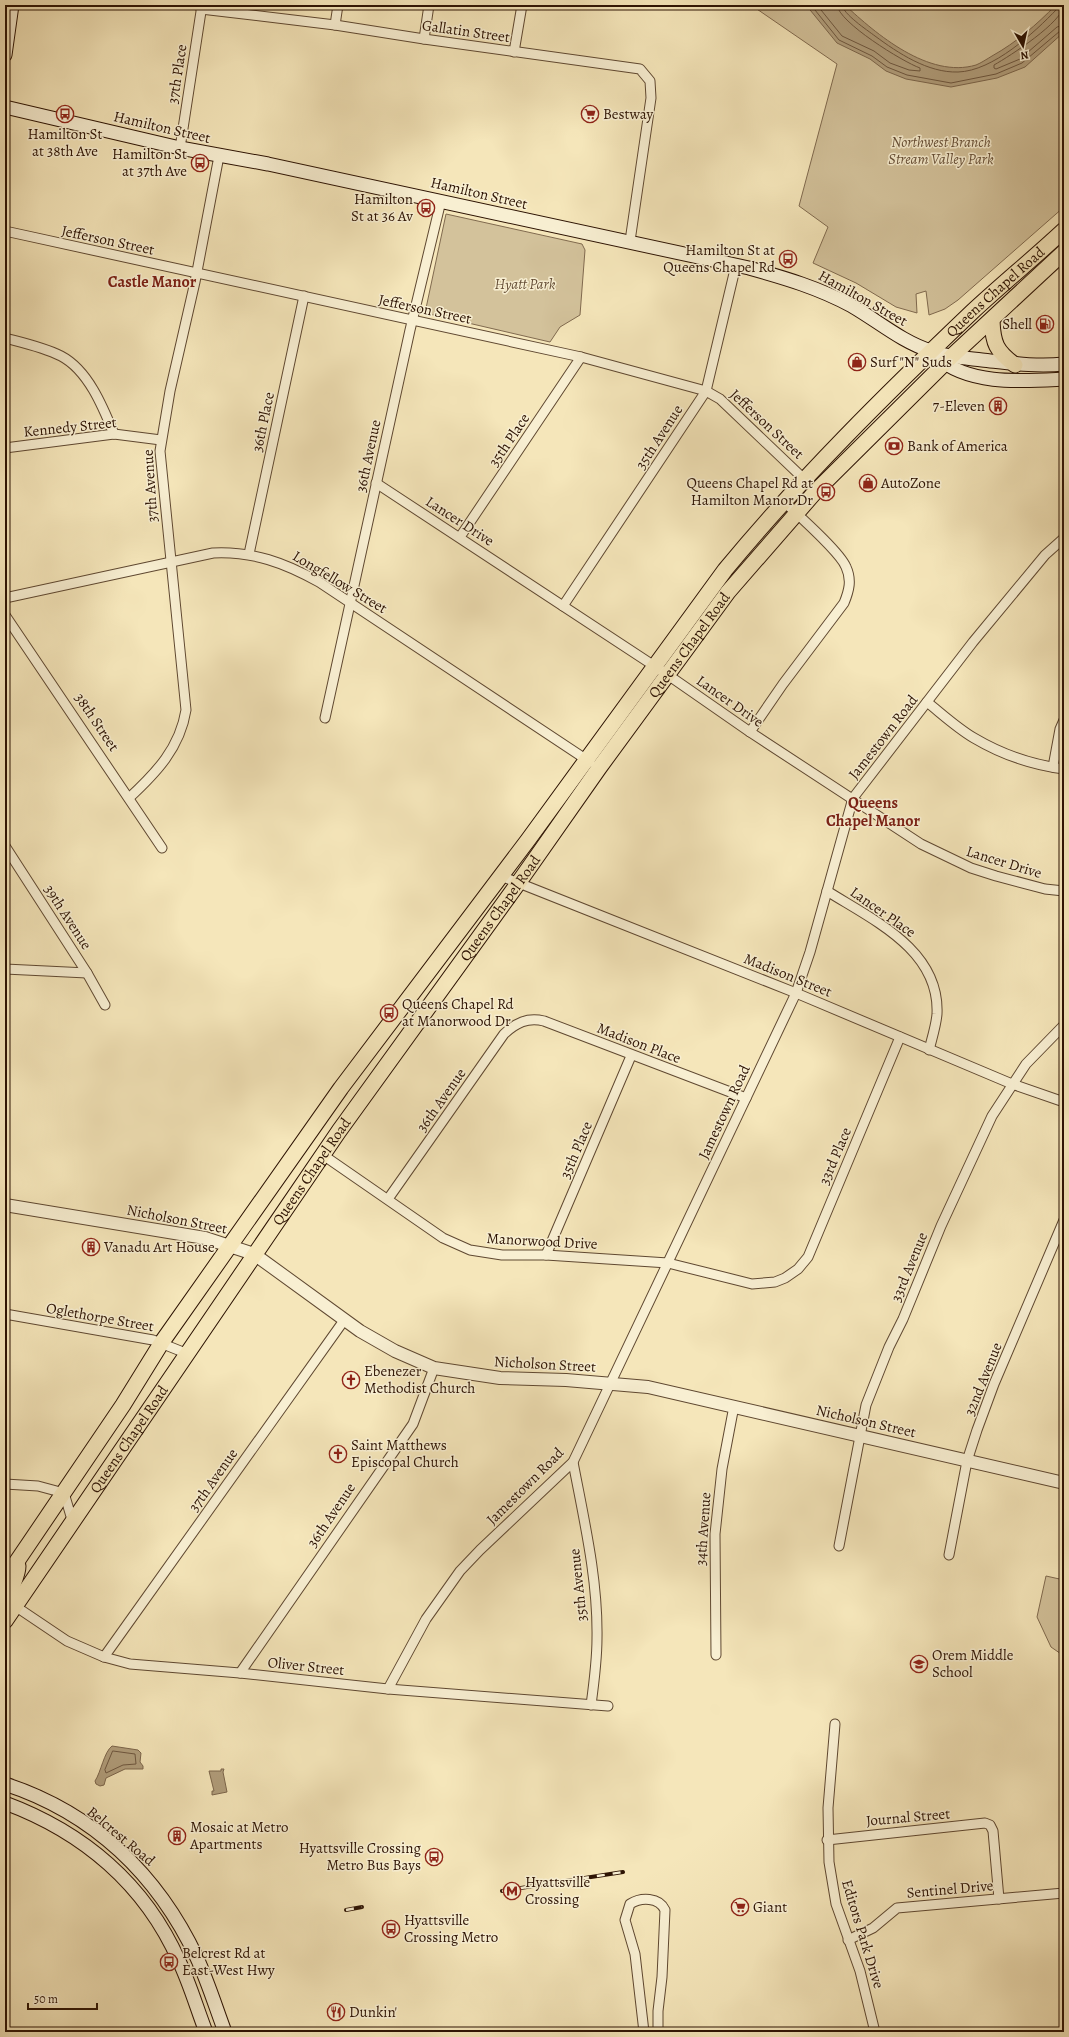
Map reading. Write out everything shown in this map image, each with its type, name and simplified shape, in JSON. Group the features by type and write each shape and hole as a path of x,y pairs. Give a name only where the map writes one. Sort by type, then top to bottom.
{"main road":[{"path":"5,55 12,5"},
{"name":"Hamilton Street","path":"5,107 180,148 268,164 630,241 785,277 823,291 912,343 948,360 958,371 980,376 1025,380 1064,379"},
{"name":"Queens Chapel Road","path":"5,1579 123,1405 162,1342 232,1246 341,1088 501,876 725,570 759,528 844,437 972,312 1064,230"},
{"name":"Queens Chapel Road","path":"5,1621 323,1155 599,768 728,592 816,491 948,360 992,321 1064,252"},
{"path":"992,321 994,341 1005,357 1015,364"},
{"path":"948,360 1015,364 1064,364"},
{"path":"15,1606 10,1602 9,1596 18,1574 18,1561"},
{"path":"9,1786 16,1800 29,1812"},
{"name":"Belcrest Road","path":"9,1786 55,1805 86,1824 134,1863 152,1883 171,1911 197,1959 225,2032"},
{"name":"Belcrest Road","path":"5,1803 29,1812 75,1836 99,1855 133,1888 167,1937 180,1962 206,2032"}],"street":[{"path":"335,25 338,5"},
{"path":"424,39 429,5"},
{"path":"514,52 522,5"},
{"name":"Gallatin Street","path":"202,7 640,69 650,81 651,98 630,241"},
{"name":"37th Place","path":"180,148 202,7"},
{"name":"37th Avenue","path":"129,798 153,776 165,761 179,737 184,724 186,710 186,691 160,460 161,440 197,274 218,156"},
{"name":"36th Avenue","path":"325,718 412,320 441,201"},
{"name":"Jefferson Street","path":"5,231 581,358 706,390 726,404 805,480"},
{"name":"35th Avenue","path":"563,606 706,390 736,265"},
{"name":"36th Place","path":"249,554 304,296"},
{"path":"5,338 39,347 62,356 76,366 101,406 114,434"},
{"name":"35th Place","path":"460,537 581,358"},
{"name":"Kennedy Street","path":"5,448 114,434 161,440"},
{"name":"Lancer Drive","path":"376,483 460,537 668,675 750,732 853,798 921,844 964,865 1019,883 1064,891"},
{"path":"750,732 783,684 844,603 849,588 848,574 841,558 784,502"},
{"name":"Jamestown Road","path":"388,1688 426,1620 460,1571 480,1550 573,1462 796,993 828,891 853,798 973,642 1046,555 1064,538"},
{"name":"Longfellow Street","path":"5,598 213,553 249,554 278,562 297,570 350,602 599,768"},
{"name":"38th Street","path":"5,614 162,848"},
{"path":"927,702 973,738 1016,757 1064,769"},
{"path":"1053,767 1060,729 1064,720"},
{"name":"39th Avenue","path":"5,846 87,973 105,1005"},
{"name":"Madison Street","path":"501,876 796,993 1012,1084 1064,1102"},
{"name":"Lancer Place","path":"828,891 890,931 914,952 922,962 932,983 937,1005 936,1024 929,1050"},
{"path":"5,969 87,973"},
{"name":"Madison Place","path":"521,1022 532,1019 544,1021 631,1056 746,1098"},
{"name":"36th Avenue","path":"388,1199 501,1038 512,1027 521,1022"},
{"name":"33rd Avenue","path":"839,1546 868,1400 889,1347 903,1319 980,1139 992,1116 1012,1084 1034,1054 1064,1025"},
{"name":"33rd Place","path":"785,1278 798,1269 808,1257 900,1037"},
{"name":"35th Place","path":"546,1256 631,1056"},
{"name":"Manorwood Drive","path":"323,1155 443,1238 460,1246 485,1253 668,1263 752,1284 775,1282 785,1278"},
{"name":"Nicholson Street","path":"5,1205 206,1238 254,1254 360,1331 395,1352 434,1368 500,1378 611,1383 648,1387 1064,1483"},
{"name":"32nd Avenue","path":"949,1555 967,1461 994,1384 1064,1220"},
{"name":"Oglethorpe Street","path":"5,1314 162,1342 188,1354"},
{"name":"37th Avenue","path":"104,1657 345,1319"},
{"name":"36th Avenue","path":"240,1673 413,1424 434,1368"},
{"name":"34th Avenue","path":"716,1654 715,1534 722,1469 734,1406"},
{"name":"35th Avenue","path":"573,1462 587,1535 594,1586 597,1637 591,1705"},
{"path":"5,1484 38,1486 64,1492 73,1523"},
{"name":"Oliver Street","path":"15,1606 67,1641 104,1657 130,1664 240,1673 388,1688 608,1706"},
{"name":"Editors Park Drive","path":"835,1724 828,1801 827,1840 831,1882 848,1940 860,1971 875,2032"},
{"name":"Journal Street","path":"827,1840 985,1823 990,1825 993,1831 999,1899"},
{"name":"Sentinel Drive","path":"848,1940 873,1928 897,1908 1064,1893"},
{"path":"644,2032 635,1954 625,1920 630,1904 643,1899 658,1902 665,1910 662,1977 658,2011 658,2032"}],"green space":[{"name":"Northwest Branch Stream Valley Park","path":"751,5 1064,5 1064,207 958,300 945,309 929,315 926,291 916,294 917,313 896,307 856,283 813,263 828,227 799,206 837,64"},
{"name":"Hyatt Park","path":"446,214 582,244 585,250 580,315 560,327 550,342 425,313"},
{"path":"1046,1576 1064,1580 1064,1656 1051,1647 1037,1617"}],"water":[{"path":"806,5 845,5 872,29 904,51 922,60 940,66 958,68 976,65 1001,51 1026,33 1056,5 1064,5 1064,32 1025,67 997,78 951,87 906,79 886,71 870,59 837,43"},
{"path":"112,1746 138,1750 141,1753 140,1762 143,1769 125,1769 106,1778 104,1785 100,1786 96,1784 95,1781 105,1757"},
{"path":"221,1769 224,1769 223,1772 227,1792 212,1795 212,1791 214,1791 209,1771 221,1771"}],"railway":[{"path":"502,1891 623,1872"},
{"path":"346,1910 362,1907"}],"place":[{"name":"Hamilton St at 38th Ave","path":"65,114"},
{"name":"Bestway","path":"590,114"},
{"name":"Hamilton St at 37th Ave","path":"200,163"},
{"name":"Hamilton St at 36 Av","path":"426,208"},
{"name":"Hamilton St at Queens Chapel Rd","path":"788,259"},
{"name":"Shell","path":"1045,324"},
{"name":"Surf \"N\" Suds","path":"857,362"},
{"name":"7-Eleven","path":"998,406"},
{"name":"Bank of America","path":"894,446"},
{"name":"AutoZone","path":"868,483"},
{"name":"Queens Chapel Rd at Hamilton Manor Dr","path":"826,492"},
{"name":"Queens Chapel Rd at Manorwood Dr","path":"389,1013"},
{"name":"Vanadu Art House","path":"91,1247"},
{"name":"Ebenezer Methodist Church","path":"351,1380"},
{"name":"Saint Matthews Episcopal Church","path":"338,1454"},
{"name":"Orem Middle School","path":"919,1664"},
{"name":"Mosaic at Metro Apartments","path":"177,1836"},
{"name":"Hyattsville Crossing Metro Bus Bays","path":"434,1857"},
{"name":"Hyattsville Crossing","path":"512,1891"},
{"name":"Giant","path":"740,1907"},
{"name":"Hyattsville Crossing Metro","path":"391,1929"},
{"name":"Belcrest Rd at East-West Hwy","path":"169,1962"},
{"name":"Dunkin'","path":"336,2012"}],"district":[{"name":"Castle Manor","path":"152,281"},
{"name":"Queens Chapel Manor","path":"873,811"}]}
